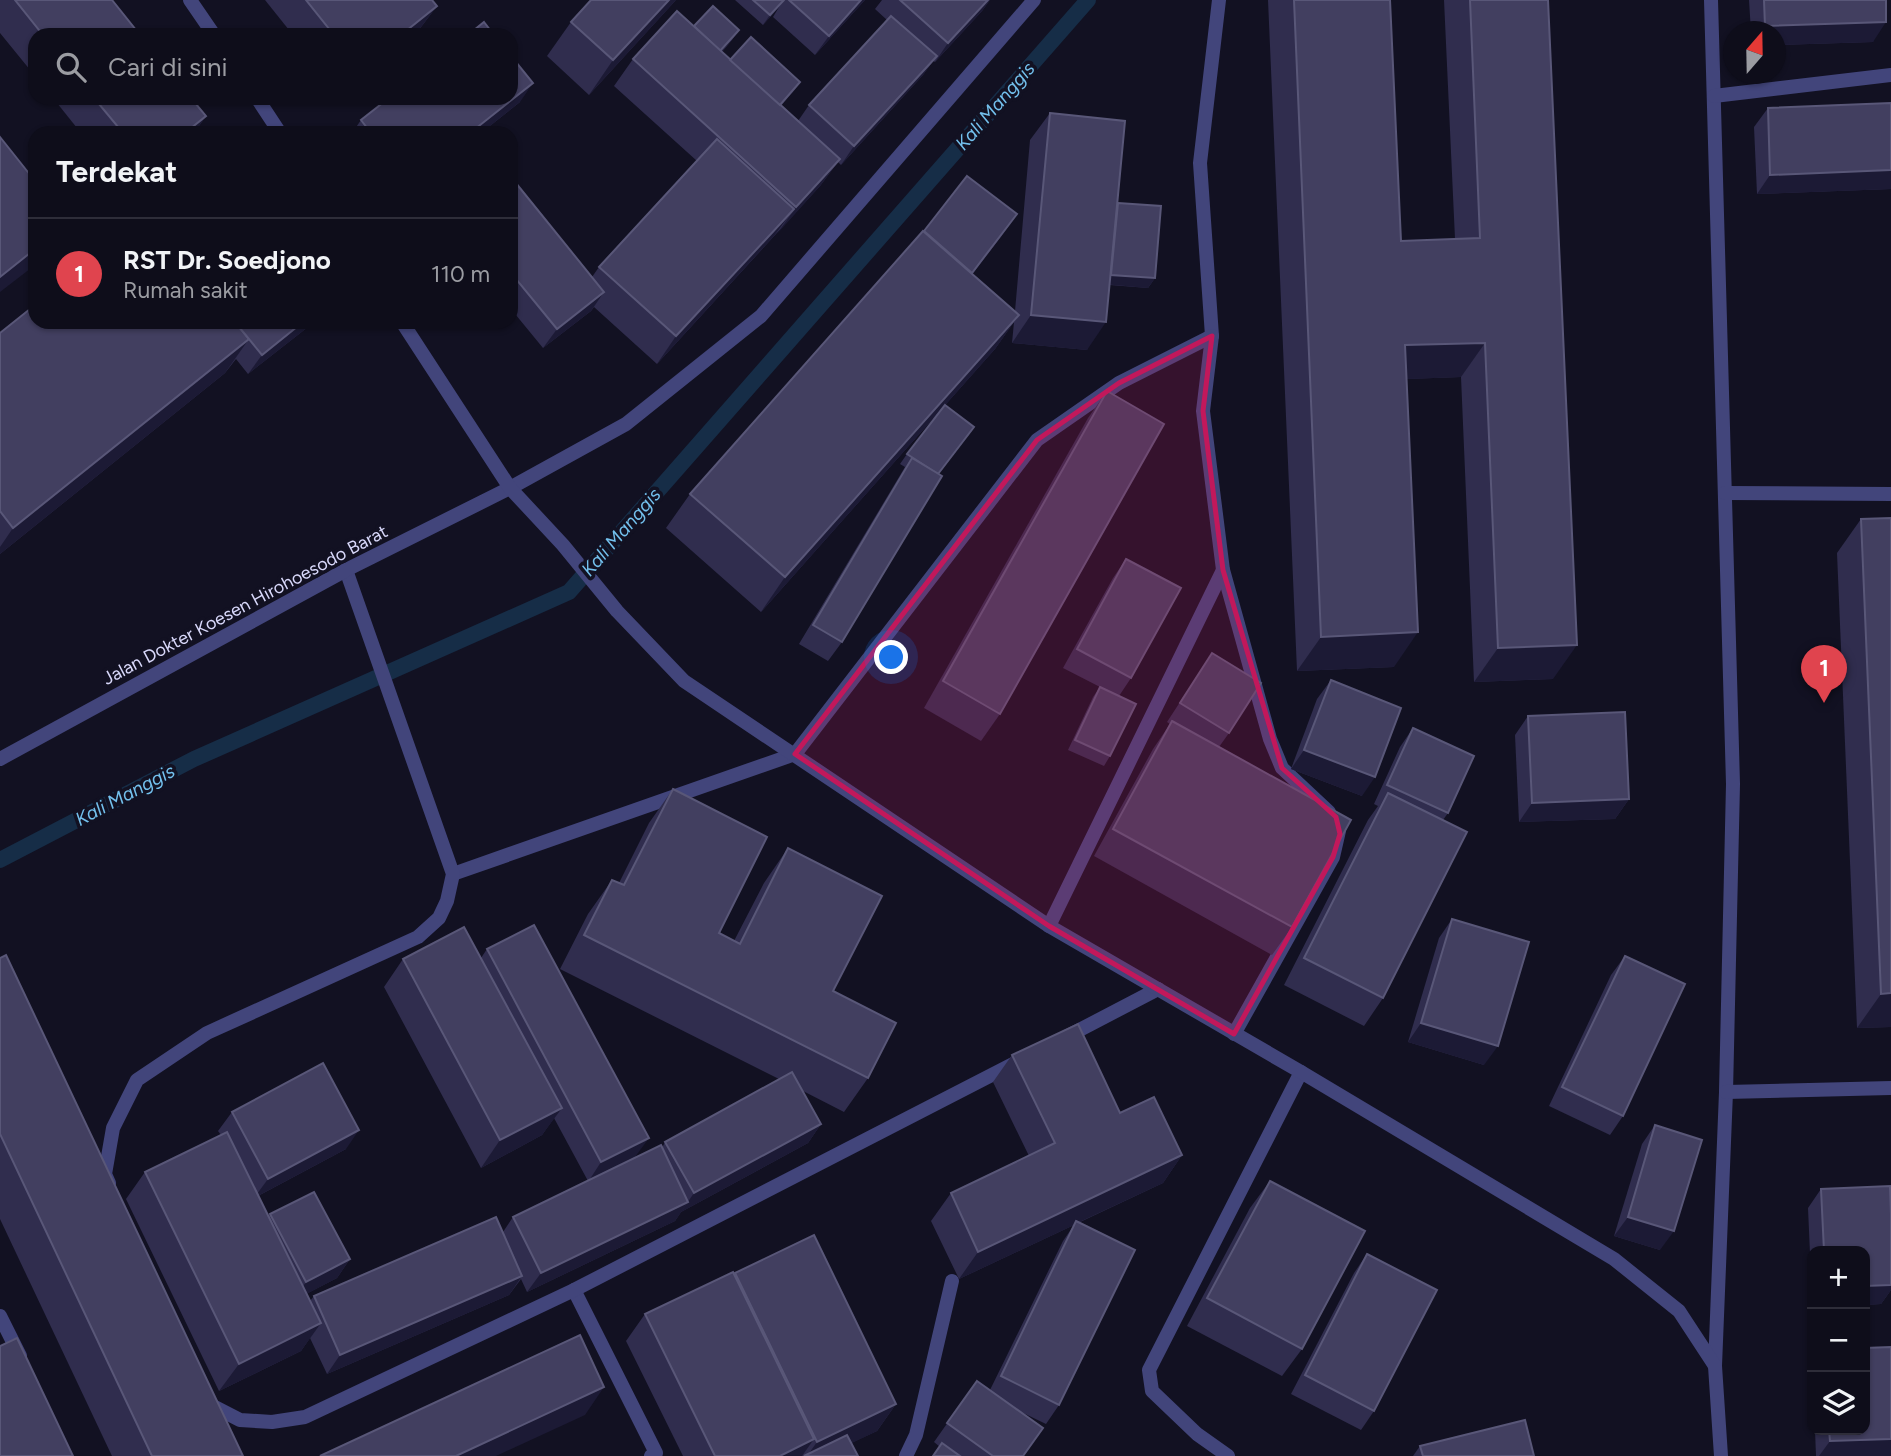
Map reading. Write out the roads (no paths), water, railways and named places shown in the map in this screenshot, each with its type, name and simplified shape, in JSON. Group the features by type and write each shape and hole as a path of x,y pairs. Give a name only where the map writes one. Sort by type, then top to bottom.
{"street":[{"path":"190,0 209,28"},
{"name":"Jalan Dokter Koesen Hirohoesodo Barat","path":"0,759 346,570 510,488 626,424 761,316 1034,0"},
{"path":"1219,0 1200,163 1212,336 1203,411 1223,570 1270,739 1282,768 1336,817 1339,834 1333,856 1234,1034"},
{"path":"1711,0 1733,785 1726,1092 1715,1366 1721,1456"},
{"path":"1714,96 1891,75"},
{"path":"262,105 275,126"},
{"path":"407,329 510,488 563,545 617,611 684,681 1049,926 1301,1072 1614,1259 1679,1311 1715,1366"},
{"path":"453,874 795,754 1037,440 1119,383 1212,336"},
{"path":"1725,493 1891,494"},
{"path":"116,1199 105,1174 113,1128 137,1080 206,1033 418,937 439,918 447,901 453,874 346,570"},
{"path":"1049,926 1223,570"},
{"path":"1059,1041 1158,989"},
{"path":"193,1387 198,1399 240,1420 272,1422 305,1417 574,1290 1034,1053"},
{"path":"1228,1456 1197,1434 1152,1391 1149,1370 1301,1072"},
{"path":"1726,1092 1891,1088"},
{"path":"906,1456 916,1435 952,1281"},
{"path":"574,1290 656,1455"},
{"path":"0,1317 24,1363"}],"waterway":[{"name":"Kali Manggis","path":"0,860 194,759 569,592 1088,0"}],"place":[{"name":"RST Dr. Soedjono","path":"1824,703"}]}
